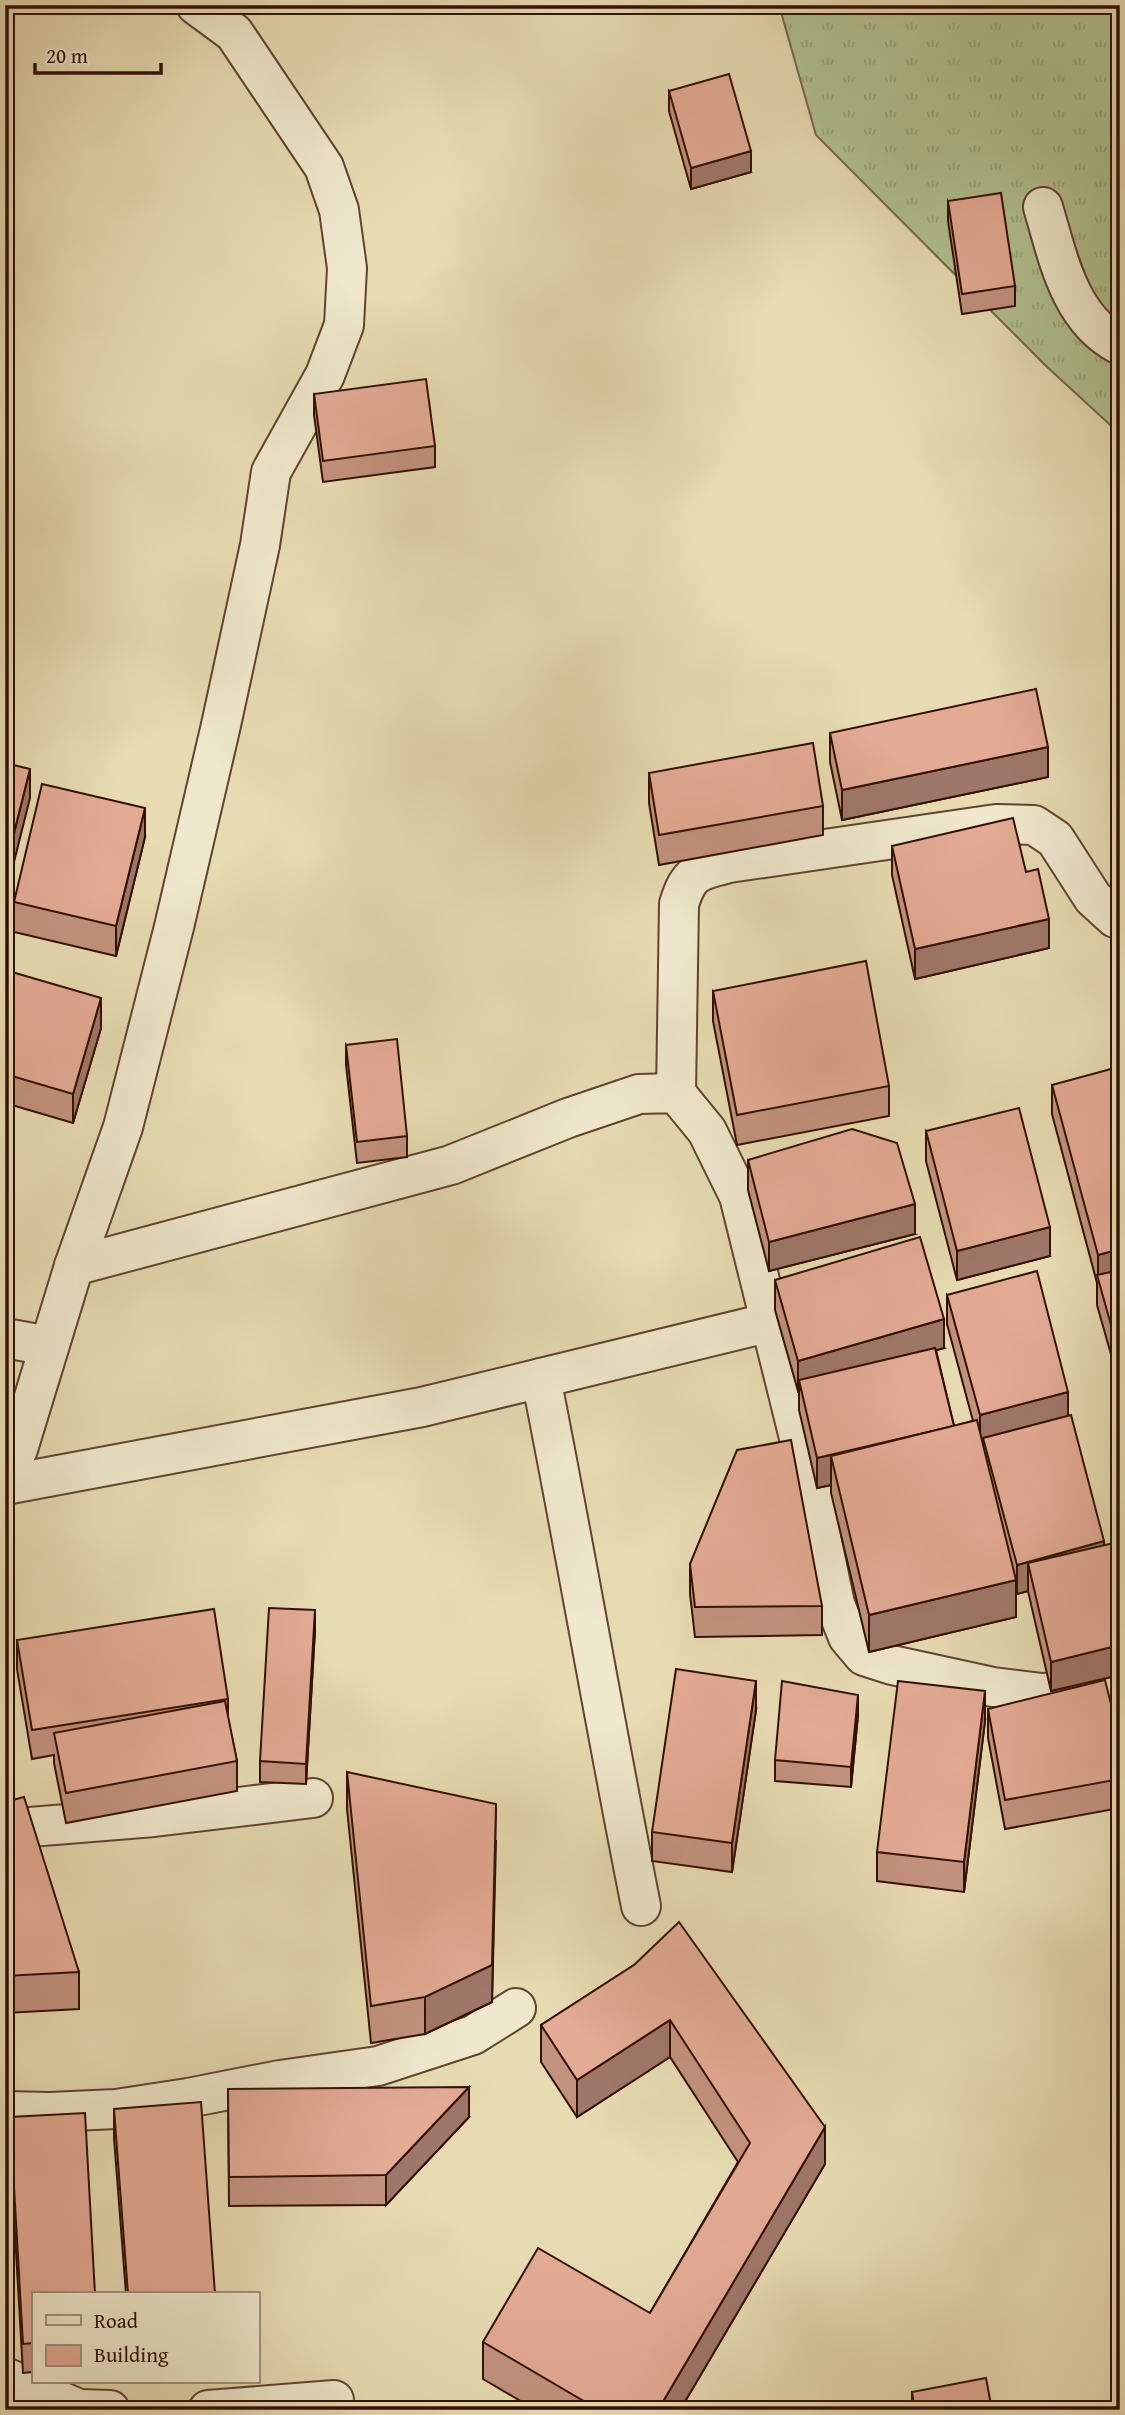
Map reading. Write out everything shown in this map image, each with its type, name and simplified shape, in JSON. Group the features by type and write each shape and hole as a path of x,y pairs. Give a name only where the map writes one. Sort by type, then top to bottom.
{"street":[{"path":"5,1475 18,1449 74,1266 122,1127 174,926 260,545 271,472 325,375 344,325 347,268 339,210 324,167 234,33 196,5"},
{"path":"1043,207 1063,274 1082,312 1110,340 1120,345"},
{"path":"1120,918 1115,918 1093,898 1055,839 1034,825 996,824 709,868 694,875 686,883 679,904 676,1093 707,1131 739,1196 807,1470 835,1604 848,1636 864,1656 892,1665 993,1687 1042,1693 1120,1690"},
{"path":"74,1266 451,1165 568,1118 639,1094 676,1093"},
{"path":"5,1485 422,1407 771,1322"},
{"path":"5,1338 50,1346"},
{"path":"541,1378 641,1906"},
{"path":"5,1829 153,1817 313,1798"},
{"path":"5,2111 117,2109 280,2080 378,2066 473,2035 516,2008"},
{"path":"5,2377 79,2409 110,2410"},
{"path":"208,2410 334,2400"}],"green space":[{"path":"779,5 1120,5 1120,434 1045,365 816,135"}],"building":[{"path":"729,74 751,151 691,168 669,91"},
{"path":"1001,193 1015,286 962,294 948,201"},
{"path":"426,379 435,446 323,461 314,394"},
{"path":"1036,689 1048,747 842,790 830,733"},
{"path":"813,743 823,806 659,835 649,773"},
{"path":"5,763 30,769 5,869"},
{"path":"42,784 145,808 116,926 14,902"},
{"path":"1013,818 1026,872 1038,869 1049,919 915,949 892,846"},
{"path":"866,961 889,1086 737,1115 713,991"},
{"path":"5,970 101,998 73,1094 5,1074"},
{"path":"397,1039 407,1136 357,1142 346,1045"},
{"path":"1111,1069 1120,1102 1120,1249 1098,1255 1052,1085"},
{"path":"1019,1108 1050,1227 957,1251 926,1131"},
{"path":"852,1129 897,1143 915,1204 769,1242 748,1160"},
{"path":"920,1237 944,1319 798,1361 775,1280"},
{"path":"1120,1270 1120,1357 1097,1275"},
{"path":"1037,1271 1068,1392 980,1415 947,1295"},
{"path":"935,1348 954,1426 817,1458 799,1380"},
{"path":"1071,1415 1104,1541 1017,1565 983,1438"},
{"path":"977,1420 1016,1580 869,1615 831,1456"},
{"path":"791,1440 822,1606 695,1607 690,1564 737,1450"},
{"path":"1118,1542 1120,1645 1051,1662 1028,1563"},
{"path":"269,1608 315,1610 306,1764 260,1761"},
{"path":"214,1609 228,1699 32,1730 17,1640"},
{"path":"676,1669 756,1681 732,1843 652,1832"},
{"path":"1105,1680 1120,1740 1120,1779 1005,1800 988,1709"},
{"path":"782,1681 858,1695 851,1767 775,1760"},
{"path":"898,1681 985,1691 964,1862 877,1852"},
{"path":"1120,1691 1120,1709 1116,1692"},
{"path":"225,1701 237,1761 66,1793 54,1733"},
{"path":"347,1772 496,1804 492,1965 425,1997 371,2006"},
{"path":"24,1797 79,1972 5,1976 5,1802"},
{"path":"679,1922 825,2127 658,2410 599,2410 483,2342 538,2248 650,2313 750,2143 670,2020 577,2080 541,2025 634,1965"},
{"path":"469,2087 386,2175 229,2177 228,2089"},
{"path":"201,2102 215,2292 128,2292 114,2109"},
{"path":"85,2113 95,2292 32,2292 32,2343 23,2344 10,2117"},
{"path":"986,2378 992,2410 915,2410 912,2392"}]}
